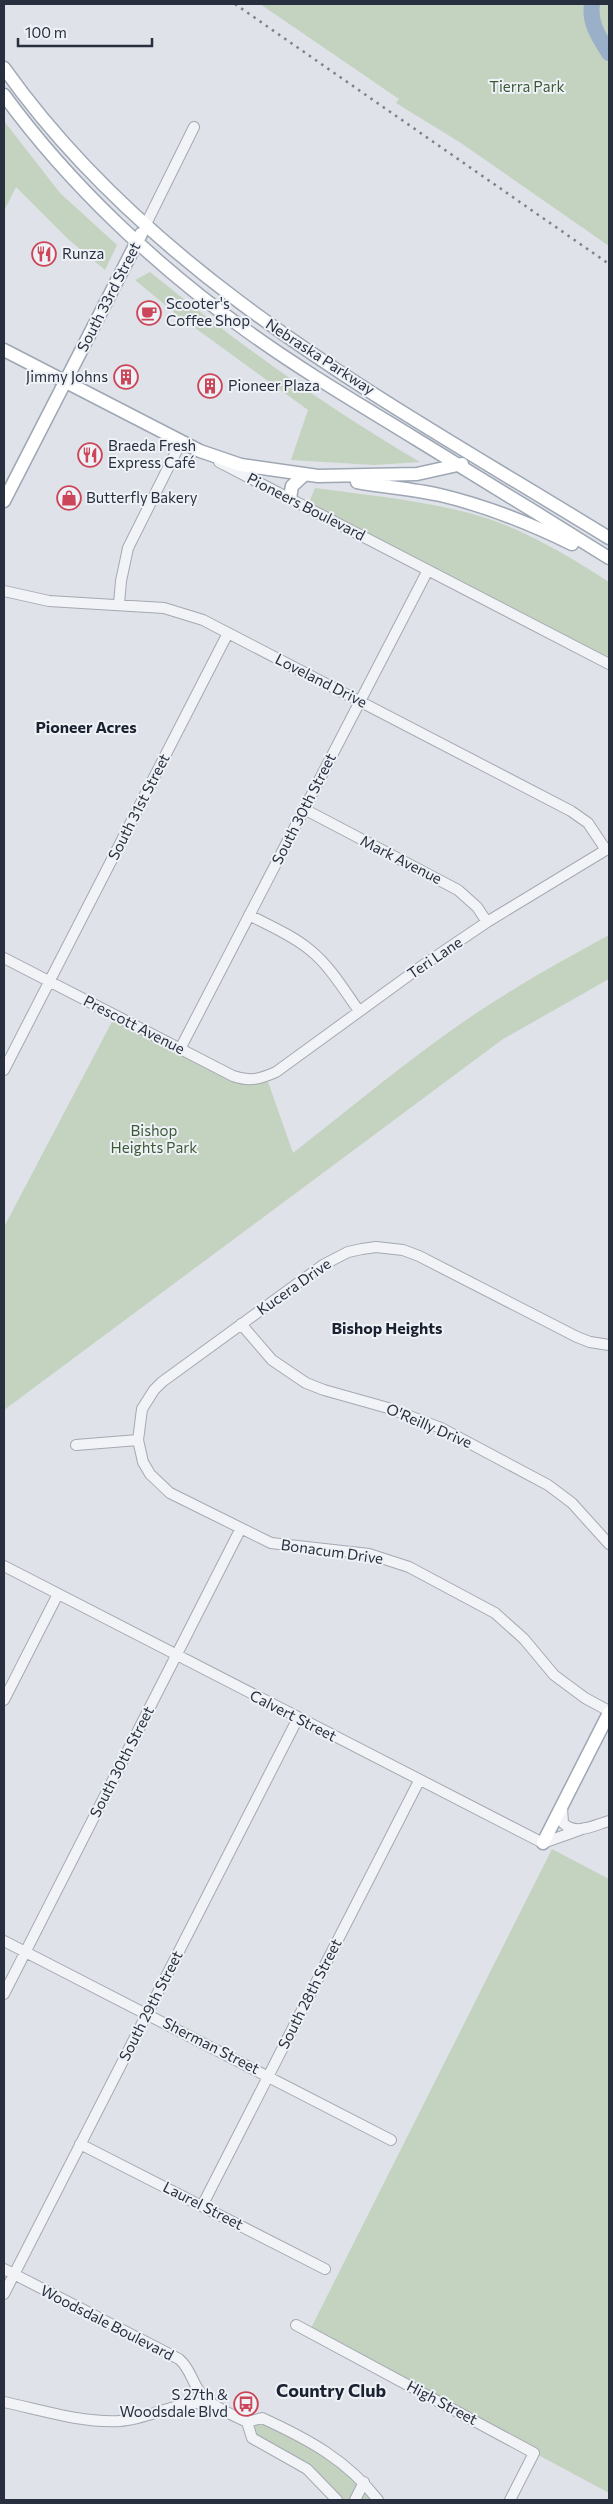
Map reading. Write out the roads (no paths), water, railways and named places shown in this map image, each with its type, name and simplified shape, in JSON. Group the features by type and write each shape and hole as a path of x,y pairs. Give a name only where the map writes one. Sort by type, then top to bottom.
{"main road":[{"name":"Nebraska Parkway","path":"4,68 46,122 145,226 212,282 295,343 609,538"},
{"name":"Nebraska Parkway","path":"4,95 60,162 137,242 202,297 257,338 609,560"},
{"name":"South 33rd Street","path":"4,501 145,226"},
{"name":"Pioneers Boulevard","path":"4,350 200,451"},
{"path":"200,451 248,466 318,476 401,476 433,472 459,465 482,467 549,500"},
{"path":"290,498 292,486 304,475"},
{"path":"318,476 438,495 471,503 538,527 609,560"},
{"path":"543,1843 609,1712"}],"street":[{"path":"145,226 194,128"},
{"path":"119,604 120,581 128,548 181,442"},
{"name":"Pioneers Boulevard","path":"200,451 609,664"},
{"name":"South 30th Street","path":"180,1049 428,570"},
{"name":"Loveland Drive","path":"4,590 49,601 157,607 183,612 360,701 575,814 588,823 608,849"},
{"name":"South 31st Street","path":"4,1070 228,633"},
{"name":"Mark Avenue","path":"304,809 458,890 477,906 487,922"},
{"name":"Teri Lane","path":"266,1076 276,1072 359,1010 487,922 608,849"},
{"path":"249,915 311,950 323,962 359,1010"},
{"name":"Prescott Avenue","path":"4,958 244,1080 256,1080 266,1076"},
{"name":"Kucera Drive","path":"138,1440 142,1410 154,1390 241,1324 335,1258 362,1249 390,1248 420,1256 577,1337 609,1345"},
{"name":"O'Reilly Drive","path":"241,1324 272,1360 306,1383 388,1408 441,1428 548,1484 572,1503 609,1544"},
{"path":"76,1445 138,1440"},
{"name":"Bonacum Drive","path":"138,1440 143,1462 159,1484 170,1493 240,1530 271,1543 369,1554 409,1567 495,1613 524,1639 541,1660 569,1688 609,1712"},
{"name":"South 30th Street","path":"4,1994 240,1530"},
{"name":"Calvert Street","path":"4,1566 419,1781 543,1843"},
{"path":"4,1700 58,1594"},
{"name":"South 29th Street","path":"4,2294 298,1718"},
{"name":"South 28th Street","path":"202,2206 419,1781"},
{"path":"562,1806 561,1819 565,1825 571,1829 585,1828"},
{"path":"543,1843 609,1821"},
{"name":"Sherman Street","path":"4,1940 391,2140"},
{"name":"Laurel Street","path":"80,2144 325,2269"},
{"name":"Woodsdale Boulevard","path":"4,2270 179,2360 188,2369 200,2392 216,2406 247,2422 262,2418 309,2440 336,2457 364,2482 378,2500"},
{"name":"High Street","path":"296,2325 534,2453 510,2500"},
{"path":"4,2402 105,2421 141,2418 187,2403 207,2403 216,2406"},
{"path":"247,2422 252,2438 307,2469 337,2500"},
{"path":"356,2500 364,2482"}],"waterway":[{"path":"592,4 593,24 609,53"}],"railway":[{"path":"235,4 609,264"}],"place":[{"name":"Runza","path":"44,254"},
{"name":"Scooter's Coffee Shop","path":"149,313"},
{"name":"Jimmy Johns","path":"126,377"},
{"name":"Pioneer Plaza","path":"210,386"},
{"name":"Braeda Fresh Express Café","path":"90,455"},
{"name":"Butterfly Bakery","path":"69,498"},
{"name":"S 27th & Woodsdale Blvd","path":"246,2404"}],"district":[{"name":"Pioneer Acres","path":"86,727"},
{"name":"Bishop Heights","path":"387,1328"},
{"name":"Country Club","path":"331,2391"}],"park label":[{"name":"Tierra Park","path":"527,87"},
{"name":"Bishop Heights Park","path":"154,1140"}]}
